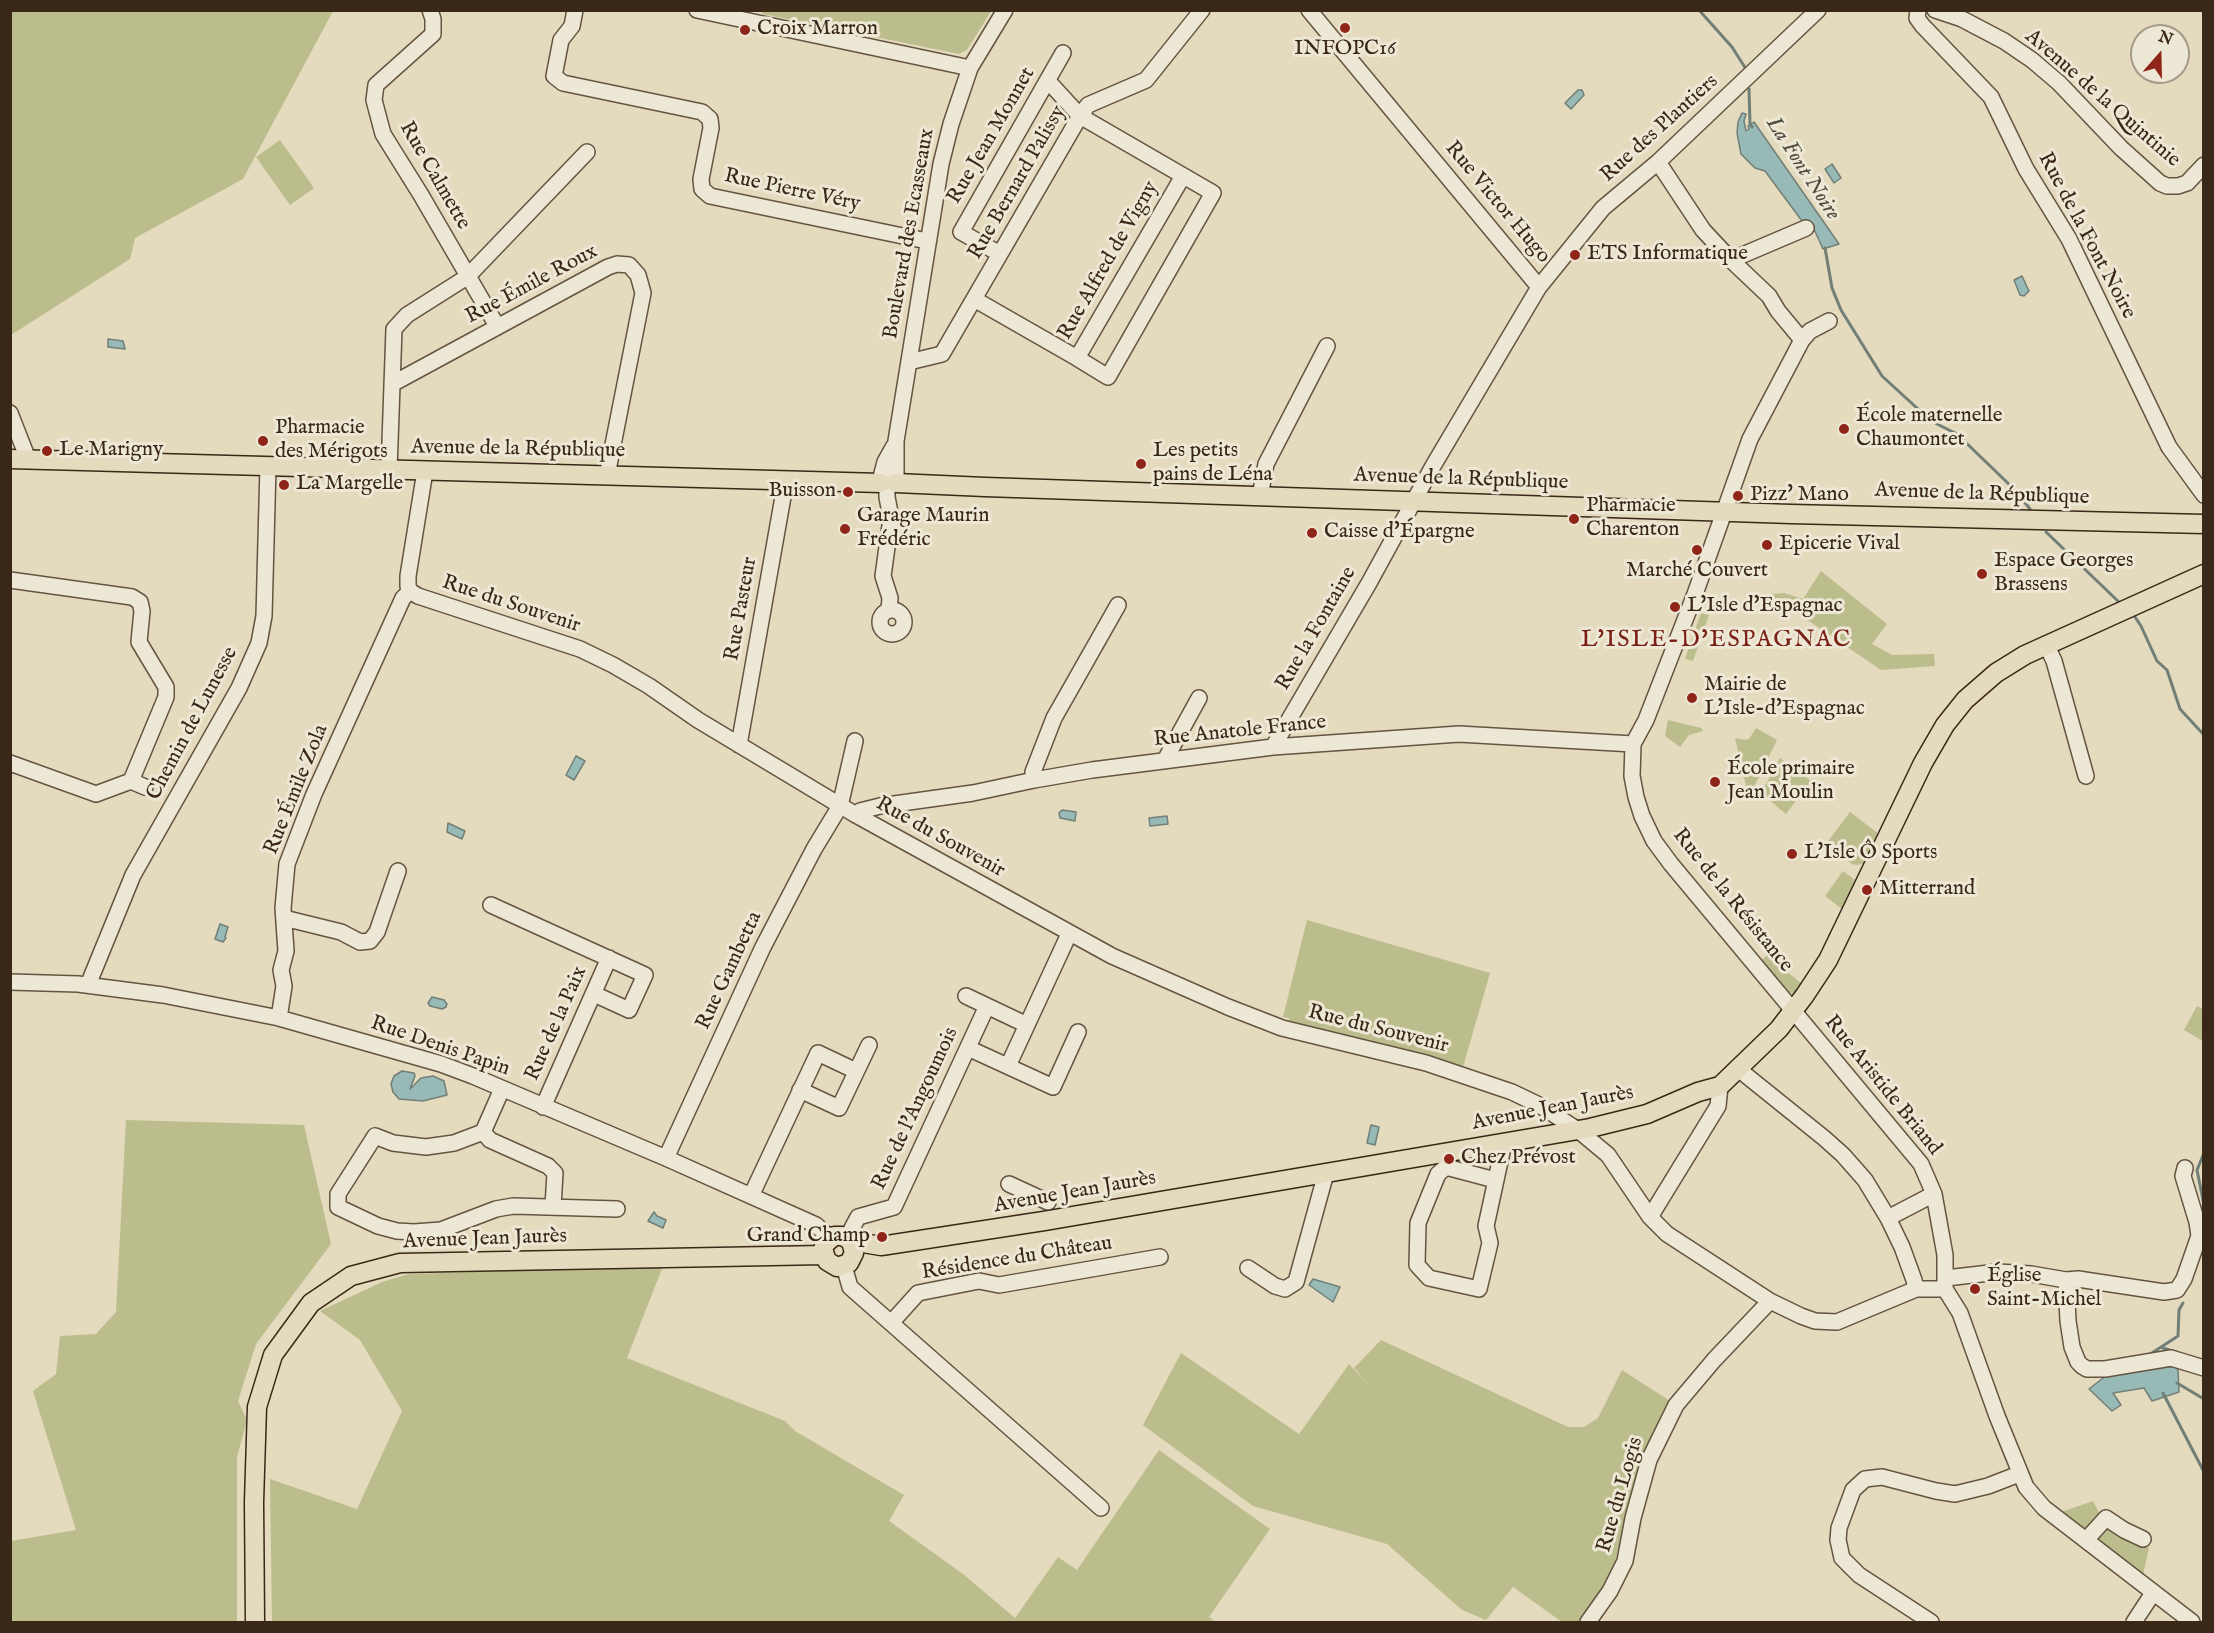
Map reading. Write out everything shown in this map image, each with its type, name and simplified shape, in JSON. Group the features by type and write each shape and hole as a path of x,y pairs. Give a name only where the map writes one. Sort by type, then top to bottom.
{"main road":[{"name":"Avenue de la République","path":"19,459 888,482 922,485 1725,511 2204,524"},
{"name":"Avenue Jean Jaurès","path":"255,1623 254,1502 257,1407 273,1355 311,1303 351,1275 400,1263 881,1246 1044,1221 1504,1143 1578,1130 1647,1114 1698,1092 1720,1086 1779,1029 1794,1011 1828,960 1934,742 1953,714 1977,688 1996,673 2046,644 2204,574"}],"street":[{"name":"Rue Calmette","path":"430,10 433,19 433,34 376,85 374,100 383,134 468,277"},
{"name":"Rue Pierre Véry","path":"576,10 572,26 561,40 554,76 563,83 702,112 710,119 711,128 700,179 702,189 710,196 927,241"},
{"path":"697,10 970,68"},
{"name":"Boulevard des Ecasseaux","path":"889,610 890,598 883,576 891,518 887,497 888,482 927,241 951,124 970,68 1005,10"},
{"name":"Rue Bernard Palissy","path":"909,362 942,354 1088,105 1146,80 1202,10"},
{"name":"Rue Victor Hugo","path":"1309,10 1539,287 1414,501"},
{"name":"Rue des Plantiers","path":"1539,287 1603,208 1658,162 1818,10"},
{"name":"Rue de la Font Noire","path":"1918,10 1917,18 1922,25 1991,97 2025,169 2069,239 2169,447 2204,495"},
{"name":"Avenue de la Quintinie","path":"1935,10 1962,19 2004,41 2032,60 2059,83 2121,148 2160,183 2167,186 2187,183 2204,165"},
{"name":"Rue Jean Monnet","path":"1000,254 961,232 1064,53"},
{"path":"1048,81 1080,116 1214,193 1108,377 1077,358"},
{"path":"389,470 394,329 407,315 468,277 587,152"},
{"path":"1658,162 1703,230 1769,296 1778,311 1802,340 1810,332 1829,321"},
{"name":"Rue Alfred de Vigny","path":"974,299 1077,358 1183,176"},
{"path":"1731,260 1806,228"},
{"name":"Rue Émile Roux","path":"392,384 608,267 629,265 634,269 643,293 609,465 609,475"},
{"path":"468,277 497,326"},
{"name":"Rue de la Résistance","path":"1794,1011 1654,841 1642,816 1632,776 1633,744 1639,737 1695,594 1750,439 1802,340"},
{"path":"1260,496 1266,464 1327,346"},
{"path":"10,413 19,459"},
{"name":"Chemin de Lunesse","path":"88,985 133,875 239,688 259,643 264,616 268,466"},
{"name":"Rue du Souvenir","path":"425,471 408,576 410,591 417,596 580,649 613,665 649,686 698,720 840,806 1069,934 1140,968 1282,1028 1426,1062 1512,1092 1539,1105 1578,1130 1608,1155 1650,1217 1667,1234 1770,1301 1815,1321 1828,1323 1846,1319 1916,1289"},
{"name":"Rue Pasteur","path":"739,745 786,480"},
{"name":"Rue la Fontaine","path":"1273,747 1414,501"},
{"path":"10,580 132,597 140,602 142,611 139,642 166,687 166,697 138,784 96,794 10,763"},
{"name":"Rue Émile Zola","path":"279,1018 284,986 281,970 286,951 283,908 287,864 314,794 403,598 410,591"},
{"path":"1034,780 1033,772 1054,718 1118,605"},
{"path":"2046,644 2054,662 2086,776"},
{"path":"1165,760 1199,698"},
{"name":"Rue Anatole France","path":"856,815 860,811 880,806 973,793 1034,780 1165,760 1273,747 1460,734 1633,744"},
{"name":"Rue Gambetta","path":"666,1158 763,947 840,806 855,741"},
{"path":"284,918 341,932 360,942 370,941 377,932 398,871"},
{"path":"491,905 645,975 629,1010 594,994"},
{"path":"1008,1066 1069,934"},
{"name":"Rue de la Paix","path":"543,1107 609,958"},
{"name":"Rue Denis Papin","path":"10,982 88,985 163,995 279,1018 441,1064 666,1158 816,1225 841,1249"},
{"path":"966,996 1027,1025"},
{"name":"Rue de l'Angoumois","path":"841,1249 858,1217 894,1207 987,1006"},
{"name":"Rue Aristide Briand","path":"1794,1011 1921,1164 1934,1194 1946,1255 1945,1283"},
{"path":"968,1048 1053,1087 1078,1032"},
{"path":"800,1090 839,1108 869,1045"},
{"path":"752,1196 818,1053 856,1071"},
{"path":"1737,1068 1843,1155 1865,1180 1902,1247 1916,1289 1998,1272 2031,1274 2066,1280 2078,1279 2170,1293 2181,1286 2199,1236 2183,1176 2185,1168"},
{"path":"1650,1217 1718,1106 1720,1086"},
{"path":"501,1089 483,1132 454,1143 426,1148 393,1143 375,1136 338,1194 338,1207 378,1226 397,1231 441,1230 496,1209 513,1206 617,1209"},
{"path":"483,1132 490,1140 548,1166 555,1173 553,1206"},
{"path":"1496,1180 1446,1167 1438,1174 1419,1223 1417,1264 1429,1278 1479,1289 1490,1243 1486,1226 1496,1180 1504,1143"},
{"path":"1248,1268 1275,1286 1285,1289 1296,1282 1326,1173"},
{"path":"1009,1184 1048,1202"},
{"path":"1888,1218 1934,1194"},
{"path":"841,1249 850,1287 1101,1508"},
{"name":"Résidence du Château","path":"891,1323 918,1293 979,1281 999,1285 1160,1257"},
{"path":"2066,1280 2072,1347 2082,1366 2087,1369 2105,1369 2155,1360 2177,1359 2204,1368"},
{"path":"1945,1283 1960,1313 2026,1487 2044,1508 2192,1623"},
{"name":"Rue du Logis","path":"1588,1623 1610,1591 1625,1562 1633,1518 1649,1460 1676,1405 1714,1360 1770,1301"},
{"path":"1931,1623 1859,1575 1842,1558 1838,1540 1839,1528 1853,1490 1865,1479 1882,1477 1946,1494 1955,1494 1988,1486 2019,1473"},
{"path":"2086,1540 2104,1511 2124,1530 2143,1539"},
{"path":"2134,1623 2153,1593"}],"green space":[{"path":"11,10 333,11 243,179 135,238 130,259 11,335"},
{"path":"761,11 991,11 967,50 959,54 763,14"},
{"path":"280,140 314,188 290,205 256,157"},
{"path":"1821,571 1887,624 1872,644 1892,655 1934,654 1935,666 1881,670 1775,598 1772,607 1760,604 1763,595 1784,593 1803,599"},
{"path":"1701,613 1709,615 1693,661 1685,659"},
{"path":"1668,720 1701,728 1703,731 1689,735 1680,747 1665,736"},
{"path":"1756,728 1777,740 1753,789 1747,790 1735,738 1749,739"},
{"path":"1780,758 1811,781 1786,814 1768,799 1764,788"},
{"path":"1850,812 1879,834 1864,863 1857,865 1852,864 1826,844"},
{"path":"1843,871 1855,880 1842,909 1825,896"},
{"path":"1307,920 1490,973 1463,1067 1289,1023 1289,1018 1283,1017"},
{"path":"1767,955 1802,984 1797,992 1786,991 1761,961"},
{"path":"2197,1006 2203,1009 2203,1041 2184,1030"},
{"path":"126,1120 304,1125 331,1244 256,1344 238,1401 247,1420 237,1457 237,1622 11,1622 11,1541 76,1530 33,1391 56,1374 60,1336 96,1334 116,1312"},
{"path":"663,1266 627,1358 785,1421 795,1431 904,1495 889,1521 963,1574 1015,1618 1058,1557 1077,1570 1159,1450 1270,1529 1209,1617 1216,1622 272,1622 270,1479 357,1509 402,1411 360,1340 320,1311 382,1282 409,1274"},
{"path":"1381,1340 1568,1427 1584,1427 1598,1418 1622,1370 1673,1403 1631,1508 1609,1581 1591,1610 1579,1622 1562,1622 1513,1587 1486,1620 1462,1610 1387,1544 1253,1506 1143,1425 1181,1353 1299,1434 1349,1364 1372,1388 1354,1368"},
{"path":"2093,1501 2101,1516 2084,1530 2061,1512"},
{"path":"2104,1528 2109,1528 2149,1548 2143,1575 2098,1541 2098,1536"}],"water":[{"path":"1578,90 1582,90 1584,95 1571,109 1565,103"},
{"path":"1742,113 1746,114 1744,121 1746,131 1749,129 1748,126 1754,122 1839,244 1823,249 1813,227 1805,225 1765,171 1755,168 1741,154 1737,133"},
{"path":"1832,164 1841,178 1834,183 1825,169"},
{"path":"2022,276 2029,291 2024,296 2020,295 2014,280"},
{"path":"108,339 123,341 125,349 108,347"},
{"path":"576,756 585,761 574,780 566,775"},
{"path":"1062,810 1076,812 1075,821 1060,818 1059,813"},
{"path":"1167,816 1168,824 1150,826 1149,818"},
{"path":"448,823 465,831 462,839 447,832"},
{"path":"220,924 228,927 223,942 215,939"},
{"path":"432,997 444,1000 446,1007 442,1009 430,1006 428,1003"},
{"path":"402,1071 414,1073 410,1089 421,1078 433,1076 444,1081 447,1095 423,1101 399,1099 393,1092 391,1084 394,1076"},
{"path":"1371,1125 1379,1127 1375,1145 1367,1143"},
{"path":"654,1212 666,1220 663,1228 648,1221"},
{"path":"1313,1279 1340,1287 1333,1302 1309,1285"},
{"path":"2175,1366 2178,1370 2179,1392 2152,1401 2144,1388 2113,1393 2121,1405 2112,1411 2089,1389 2107,1375"}],"waterway":[{"name":"La Font Noire","path":"1699,10 1732,47 1746,69"},
{"name":"La Font Noire","path":"1749,89 1752,127"},
{"name":"La Font Noire","path":"1825,248 1832,288 1841,310 1882,376 1937,424 1957,434 2015,490 2030,509"},
{"name":"La Font Noire","path":"2046,532 2121,604"},
{"name":"La Font Noire","path":"2133,614 2157,661 2167,670 2180,709 2204,735"},
{"name":"La Font Noire","path":"2204,1153 2197,1170 2204,1205"},
{"name":"La Font Noire","path":"2153,1355 2152,1353 2178,1336 2179,1310 2183,1303"},
{"name":"La Font Noire","path":"2163,1348 2176,1352"},
{"name":"La Font Noire","path":"2177,1383 2204,1399"},
{"name":"La Font Noire","path":"2163,1393 2204,1472"}],"place":[{"name":"INFOPC16","path":"1345,28"},
{"name":"Croix Marron","path":"745,30"},
{"name":"ETS Informatique","path":"1575,255"},
{"name":"École maternelle Chaumontet","path":"1844,429"},
{"name":"Pharmacie des Mérigots","path":"263,441"},
{"name":"Le Marigny","path":"47,451"},
{"name":"Les petits pains de Léna","path":"1141,464"},
{"name":"La Margelle","path":"284,485"},
{"name":"Buisson","path":"848,492"},
{"name":"Pizz' Mano","path":"1738,496"},
{"name":"Pharmacie Charenton","path":"1574,519"},
{"name":"Garage Maurin Frédéric","path":"845,529"},
{"name":"Caisse d'Épargne","path":"1312,533"},
{"name":"Epicerie Vival","path":"1767,545"},
{"name":"Marché Couvert","path":"1697,550"},
{"name":"Espace Georges Brassens","path":"1982,574"},
{"name":"L'Isle d'Espagnac","path":"1675,607"},
{"name":"Mairie de L'Isle-d'Espagnac","path":"1692,698"},
{"name":"École primaire Jean Moulin","path":"1715,782"},
{"name":"L'Isle Ô Sports","path":"1792,854"},
{"name":"Mitterrand","path":"1867,890"},
{"name":"Chez Prévost","path":"1449,1159"},
{"name":"Grand Champ","path":"882,1237"},
{"name":"Église Saint-Michel","path":"1975,1289"}],"district":[{"name":"L'ISLE-D'ESPAGNAC","path":"1716,641"}]}
